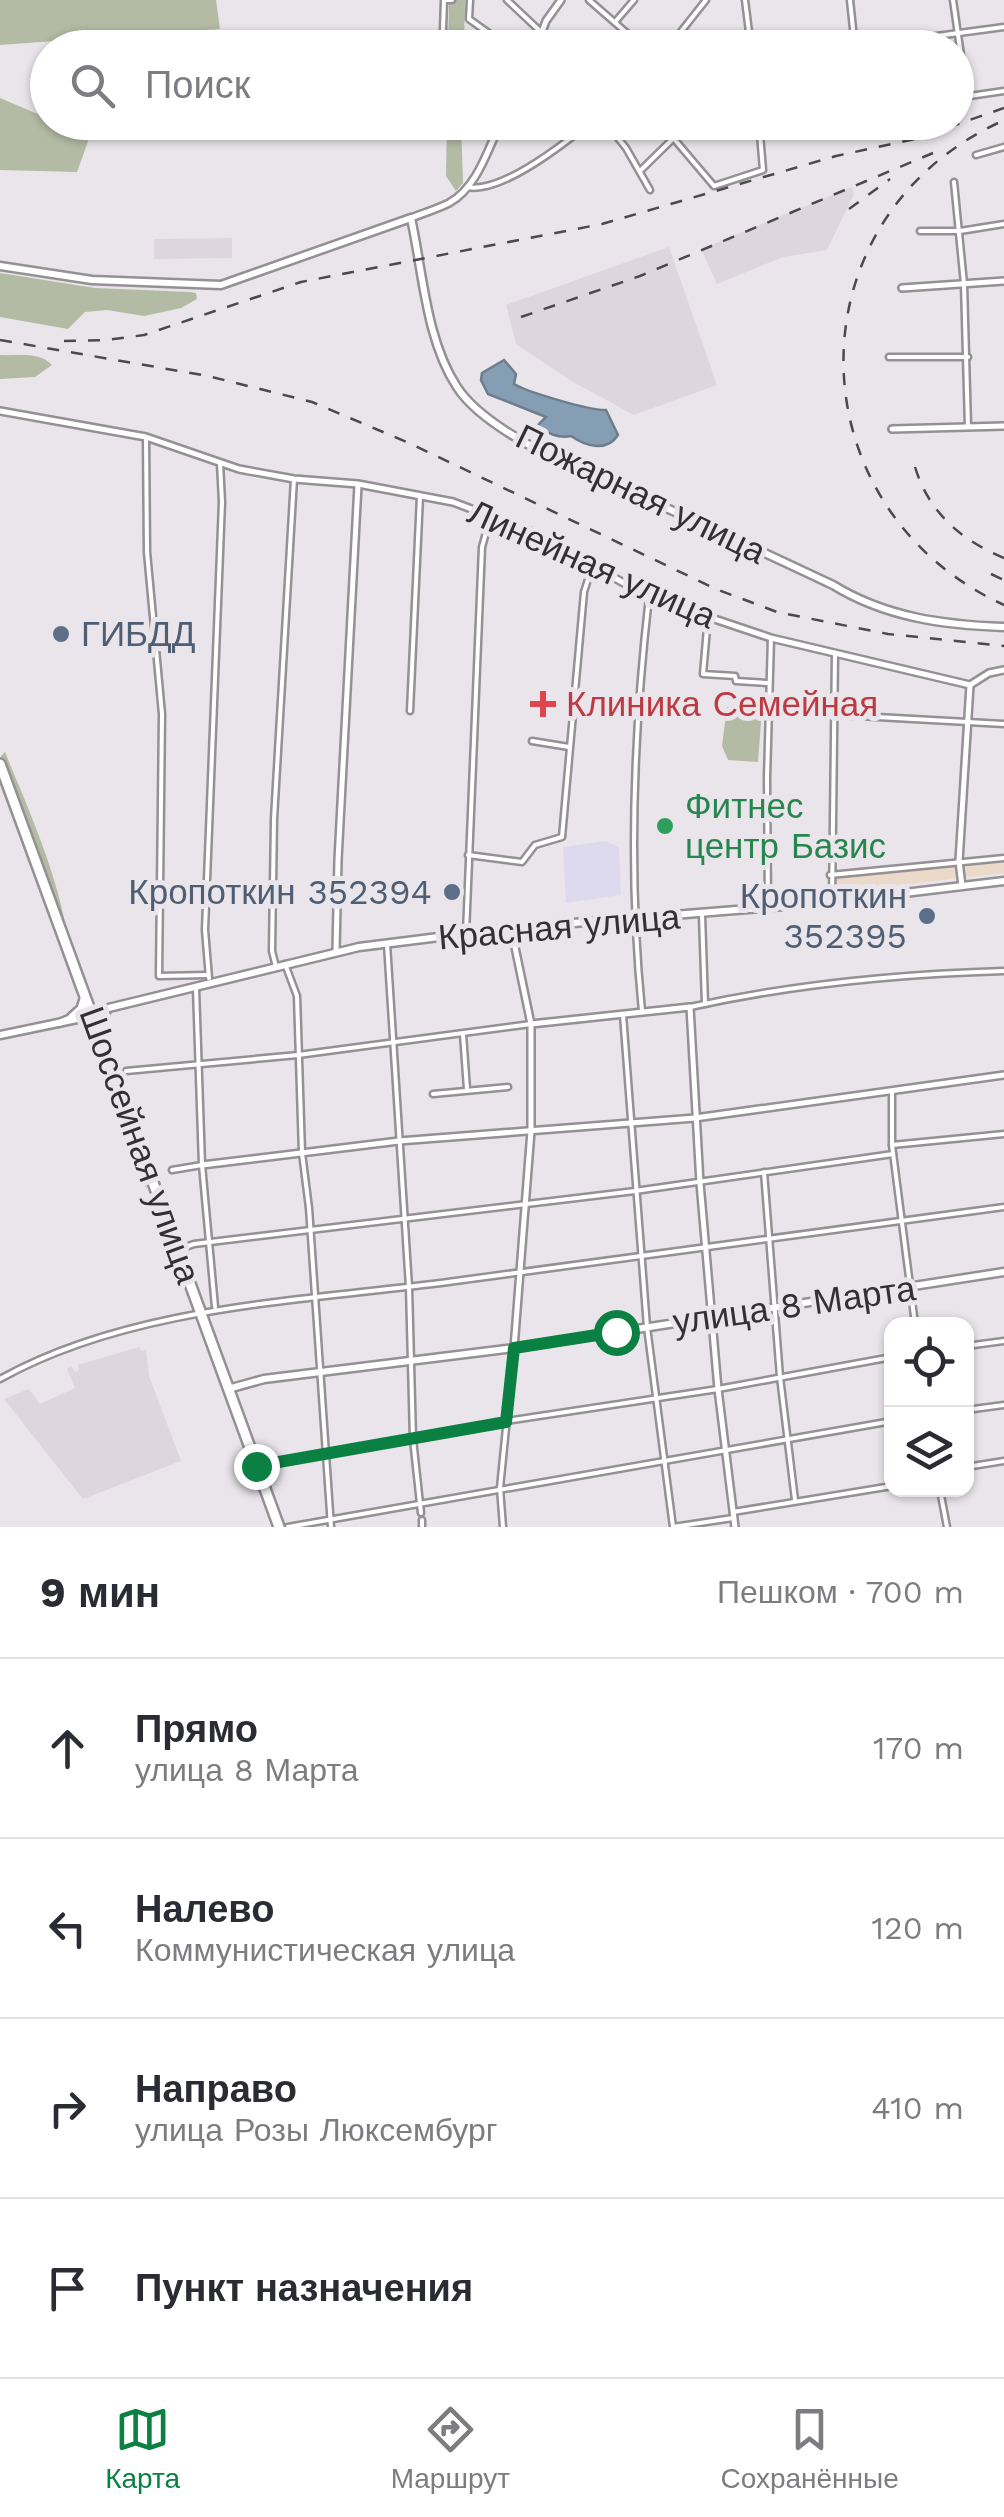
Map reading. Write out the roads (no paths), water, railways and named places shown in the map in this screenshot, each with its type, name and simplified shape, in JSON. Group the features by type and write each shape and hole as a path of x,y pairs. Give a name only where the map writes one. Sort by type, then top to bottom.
{"highway":[{"name":"Шоссейная улица","path":"0,764 155,1177 200,1313 279,1527"},
{"path":"72,1020 82,1009 84,991"},
{"path":"99,1035 107,1011"}],"main road":[{"path":"0,266 93,280 221,286 411,218"},
{"name":"Пожарная улица","path":"411,218 445,364 458,390 486,418 534,446 818,578 862,603 911,618 1004,627"},
{"name":"Красная улица","path":"0,1035 196,988 210,979 387,943 511,928 832,902 1004,880"},
{"path":"84,991 92,1002 107,1011"},
{"path":"72,1020 99,1035"},
{"name":"улица 8 Марта","path":"228,1388 1004,1272"}],"street":[{"path":"444,30 444,0 452,0"},
{"path":"470,0 469,19 483,30"},
{"path":"507,0 540,30"},
{"path":"543,30 561,0"},
{"path":"589,0 624,30"},
{"path":"615,22 634,0"},
{"path":"682,30 706,0"},
{"path":"746,0 749,30"},
{"path":"850,0 853,30"},
{"path":"953,0 957,30"},
{"path":"974,30 1004,27"},
{"path":"974,96 1004,91"},
{"path":"411,218 450,202 467,187 492,140"},
{"path":"467,187 480,190 568,140"},
{"path":"618,140 650,190"},
{"path":"640,171 674,140 714,186 763,170 762,140"},
{"path":"976,155 1004,147"},
{"path":"954,182 964,284 968,426"},
{"path":"920,231 960,231 1004,224"},
{"path":"902,288 1004,282"},
{"path":"889,358 968,358"},
{"name":"Линейная улица","path":"0,411 146,437 220,463 294,479 358,484 453,502 491,514 565,548 649,597 771,638 970,685"},
{"path":"892,430 1004,426"},
{"path":"146,437 146,552 162,714 159,976 210,979 205,930 220,463"},
{"path":"294,479 274,820 272,951 298,996 302,1153 331,1527"},
{"path":"336,951 358,484"},
{"path":"410,711 420,496"},
{"path":"466,934 482,547 491,514"},
{"path":"468,855 522,862 536,845 562,838 584,592 592,567"},
{"path":"642,1013 633,920 634,770 649,597"},
{"path":"708,617 703,674 735,676 736,682 769,683"},
{"path":"768,908 771,638"},
{"path":"832,902 835,654"},
{"path":"962,888 959,864 970,685 989,673 1004,670"},
{"path":"768,711 1004,724"},
{"path":"532,740 569,746"},
{"path":"830,875 1004,858"},
{"path":"702,915 705,1004"},
{"path":"503,1527 500,1488 531,1130 531,1024 511,928"},
{"path":"387,943 409,1287 412,1438 422,1520"},
{"path":"126,1072 298,1056 690,1007 854,979 1004,971"},
{"path":"196,988 202,1165 215,1309"},
{"path":"690,1007 700,1183 718,1390 735,1527"},
{"path":"624,1015 640,1256 673,1527 795,1500 884,1487"},
{"path":"462,1034 467,1089"},
{"path":"172,1170 399,1141 695,1118 1004,1075"},
{"path":"433,1094 508,1087"},
{"path":"892,1091 892,1145 914,1317"},
{"path":"892,1145 1004,1134"},
{"path":"178,1250 211,1242 635,1192 893,1154"},
{"path":"764,1172 780,1377 795,1500"},
{"path":"0,1376 41,1356 215,1309 409,1287 1004,1206"},
{"path":"974,1345 1004,1341"},
{"path":"256,1466 718,1390 884,1358"},
{"path":"974,1409 1004,1405"},
{"path":"288,1527 884,1422"},
{"path":"974,1466 1004,1461"},
{"path":"941,1497 947,1527"}],"water":[{"path":"504,360 516,374 514,384 559,400 606,410 618,435 608,444 596,446 571,436 553,435 537,426 546,417 488,394 482,373"}],"railway":[{"path":"974,118 1004,108"},
{"path":"974,139 998,123"},
{"path":"64,341 144,335 301,282 602,224 836,156 910,140"},
{"path":"972,140 929,168 881,227 852,294 844,365 854,436 885,503 935,561 1004,605"},
{"path":"521,317 640,276 933,153"},
{"path":"849,209 890,179"},
{"path":"0,340 208,376 312,402 409,443 716,589 777,612 888,634 1004,646"},
{"path":"915,467 929,498 949,523 974,543 1004,558"},
{"path":"991,574 1004,580"}],"place":[{"name":"ГИБДД","path":"61,634"},
{"name":"Клиника Семейная","path":"543,704"},
{"name":"Фитнес центр Базис","path":"665,826"},
{"name":"Кропоткин 352394","path":"452,892"},
{"name":"Кропоткин 352395","path":"927,916"}]}
